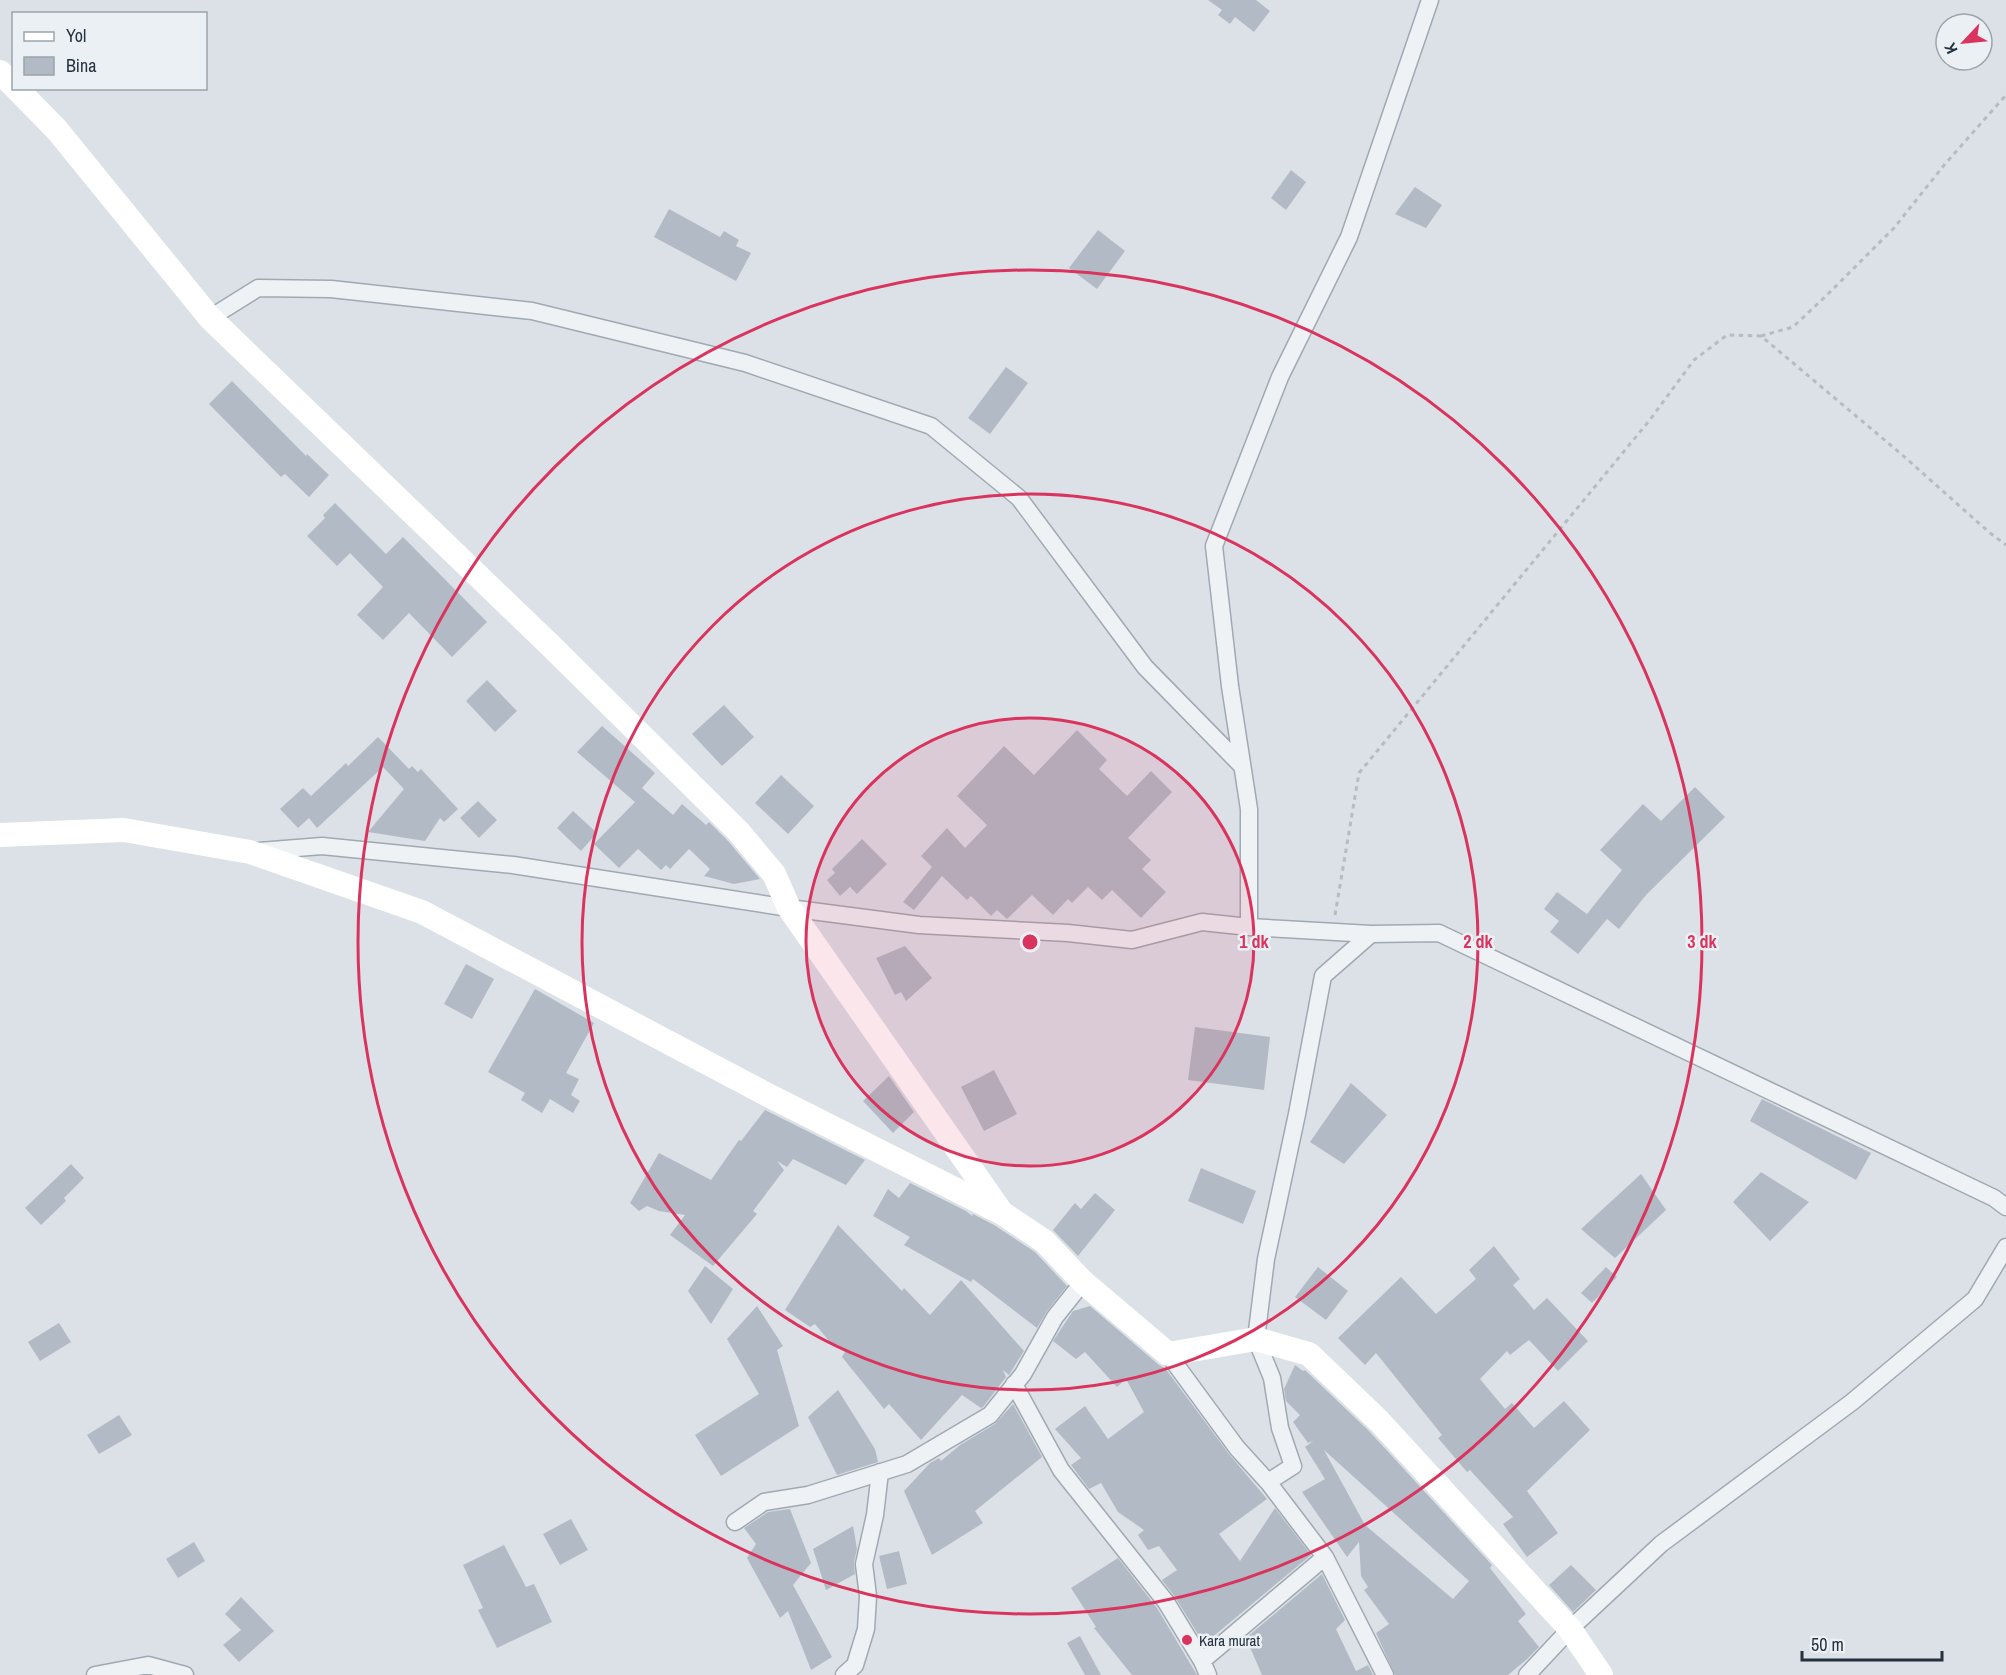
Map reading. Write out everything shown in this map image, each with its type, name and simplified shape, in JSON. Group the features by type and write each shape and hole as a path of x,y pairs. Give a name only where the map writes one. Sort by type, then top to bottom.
{"street":[{"path":"1248,927 1249,809 1230,686 1214,546 1280,376 1349,237 1430,0"},
{"path":"0,72 12,84"},
{"path":"18,90 57,130 210,318 550,645 738,831 774,874 789,908 1002,1213"},
{"path":"210,318 258,288 331,289 532,311 745,363 931,426 1019,498 1145,667 1242,766"},
{"path":"0,835 124,830 250,852 422,912 764,1093 1002,1213 1044,1241 1083,1282 1168,1354 1237,1448 1268,1482 1325,1557 1385,1675"},
{"path":"250,852 322,846 502,863 789,908 919,925 1068,933 1132,940 1202,922 1371,934 1439,933 1994,1198 2006,1207"},
{"path":"1268,1482 1293,1466 1280,1428 1272,1378 1256,1339 1266,1258 1297,1114 1323,976 1371,934"},
{"path":"1527,1675 1570,1629 1661,1544 1852,1402 1975,1299 2006,1247"},
{"path":"735,1522 764,1502 808,1495 907,1464 990,1415 1023,1374 1056,1317 1083,1282"},
{"path":"1168,1354 1256,1339 1309,1354 1379,1422 1570,1629 1601,1675"},
{"path":"1014,1384 1062,1470 1166,1602 1205,1668 1325,1557"},
{"path":"844,1675 855,1665 866,1629 868,1596 864,1564 875,1515 880,1472"},
{"path":"95,1675 148,1665 185,1675"}],"path":[{"path":"1333,932 1359,772 1649,421 1694,360 1727,335 1761,336 1793,327 1894,228 1945,164 2006,95"},
{"path":"1761,336 2006,545"}],"building":[{"path":"1208,0 1256,0 1270,11 1254,32 1235,17 1230,24 1218,15 1222,10"},
{"path":"1291,170 1306,182 1286,210 1271,198"},
{"path":"1415,187 1442,205 1426,228 1395,214"},
{"path":"669,209 720,237 724,231 739,240 736,246 751,253 736,281 654,237"},
{"path":"1098,230 1125,251 1097,289 1069,268"},
{"path":"1006,367 1028,383 990,434 968,418"},
{"path":"232,381 306,456 307,454 329,475 309,497 285,474 281,477 209,404"},
{"path":"335,503 386,554 403,537 487,622 452,657 409,613 383,640 357,615 383,587 350,553 337,566 307,536 325,518 323,515"},
{"path":"487,680 517,711 495,732 466,701"},
{"path":"724,705 754,737 722,766 692,734"},
{"path":"602,726 655,773 642,788 673,815 682,804 706,825 709,822 760,879 734,884 704,876 710,869 689,849 670,869 666,865 661,870 638,849 619,868 594,844 635,802 577,752"},
{"path":"1077,730 1107,760 1099,769 1127,796 1151,771 1172,792 1128,838 1151,860 1142,869 1166,892 1141,918 1112,890 1102,900 1088,887 1072,903 1068,899 1053,915 1032,895 1007,919 997,910 991,916 971,896 967,900 942,876 914,910 903,902 932,867 921,856 947,828 965,848 987,825 957,796 1004,746 1034,775"},
{"path":"378,737 409,769 412,766 418,772 421,769 458,809 444,822 440,818 425,841 368,832 404,789 383,767 317,828 309,818 298,828 280,809 303,788 311,796 346,763 348,766"},
{"path":"781,775 814,806 788,834 755,803"},
{"path":"1695,787 1725,817 1646,895 1619,929 1607,919 1578,954 1550,932 1559,921 1544,909 1557,892 1587,914 1622,870 1600,850 1643,804 1661,821"},
{"path":"478,801 497,820 479,838 460,818"},
{"path":"573,811 597,833 581,851 557,828"},
{"path":"862,839 887,864 857,894 850,887 840,896 827,880 835,873 832,869"},
{"path":"905,946 932,978 906,1001 901,992 895,995 876,958"},
{"path":"466,964 494,979 472,1019 444,1004"},
{"path":"535,989 594,1023 566,1073 579,1079 571,1095 580,1101 573,1113 550,1099 542,1113 521,1100 525,1093 488,1072"},
{"path":"1195,1027 1270,1037 1264,1090 1188,1080"},
{"path":"994,1070 1017,1114 984,1131 961,1087"},
{"path":"889,1076 914,1112 893,1133 863,1101"},
{"path":"1351,1083 1387,1115 1344,1164 1310,1142"},
{"path":"1762,1099 1871,1153 1856,1180 1750,1121"},
{"path":"765,1110 865,1160 846,1185 793,1159 787,1167 777,1161 784,1170 753,1211 757,1214 713,1266 670,1235 685,1215 659,1211 647,1206 639,1211 630,1203 659,1153 711,1180 739,1140 741,1141"},
{"path":"71,1164 84,1178 64,1198 66,1201 41,1225 25,1208"},
{"path":"1201,1168 1256,1191 1243,1224 1188,1201"},
{"path":"1761,1172 1809,1202 1770,1241 1733,1202"},
{"path":"1641,1174 1666,1210 1615,1258 1581,1229"},
{"path":"910,1183 994,1225 1035,1252 1067,1286 1037,1328 973,1279 971,1282 904,1245 910,1237 873,1216 888,1189 899,1198"},
{"path":"1095,1193 1115,1210 1078,1256 1053,1230 1075,1203 1081,1209"},
{"path":"838,1225 902,1291 904,1288 930,1315 961,1280 1024,1351 1009,1375 1003,1370 1006,1377 983,1407 981,1408 962,1395 921,1440 889,1404 884,1409 842,1357 845,1352 829,1341 815,1324 810,1327 785,1310"},
{"path":"1494,1246 1520,1279 1513,1285 1534,1310 1547,1298 1588,1341 1558,1371 1529,1340 1510,1355 1507,1351 1480,1379 1505,1409 1512,1403 1534,1428 1564,1401 1590,1430 1527,1491 1558,1533 1527,1557 1503,1524 1513,1517 1470,1470 1467,1472 1438,1438 1442,1435 1376,1353 1365,1365 1338,1338 1401,1277 1436,1314 1476,1279 1469,1270"},
{"path":"705,1266 733,1289 711,1324 688,1291"},
{"path":"1318,1267 1348,1291 1326,1320 1295,1297"},
{"path":"1606,1267 1617,1277 1592,1303 1581,1293"},
{"path":"757,1306 783,1346 777,1350 799,1426 721,1476 695,1435 759,1394 727,1339"},
{"path":"1090,1306 1165,1368 1229,1454 1267,1499 1219,1534 1240,1561 1275,1508 1311,1555 1204,1644 1162,1580 1177,1570 1159,1546 1148,1550 1138,1535 1144,1530 1118,1512 1101,1483 1089,1489 1071,1465 1081,1458 1055,1429 1085,1406 1108,1439 1144,1412 1126,1379 1117,1387 1085,1352 1076,1359 1053,1341 1073,1311"},
{"path":"59,1323 71,1342 40,1361 28,1342"},
{"path":"1295,1365 1305,1370 1369,1431 1492,1565 1490,1568 1526,1614 1518,1621 1539,1647 1526,1660 1508,1675 1395,1675 1376,1633 1389,1624 1364,1590 1368,1587 1361,1576 1359,1542 1347,1557 1302,1492 1325,1479 1305,1447 1313,1441 1308,1443 1293,1422 1300,1415 1286,1401 1284,1389","holes":["1324,1450 1469,1581 1453,1599 1365,1525"]},
{"path":"838,1390 875,1449 878,1462 837,1475 808,1417"},
{"path":"1013,1404 1042,1457 975,1511 983,1523 932,1555 904,1491 930,1463 939,1458 941,1461 960,1445 995,1424"},
{"path":"119,1415 132,1435 99,1454 87,1435"},
{"path":"790,1509 811,1563 793,1585 832,1657 811,1670 788,1611 780,1618 747,1558 756,1544 744,1528 768,1512"},
{"path":"571,1519 588,1550 560,1565 543,1534"},
{"path":"853,1526 857,1549 854,1562 855,1574 826,1590 813,1549"},
{"path":"194,1542 205,1561 178,1578 166,1559"},
{"path":"504,1545 526,1587 534,1584 552,1622 497,1648 478,1610 483,1608 463,1565"},
{"path":"899,1551 907,1584 887,1589 879,1556"},
{"path":"1118,1558 1157,1608 1197,1675 1132,1675 1094,1628 1096,1627 1071,1588"},
{"path":"1571,1565 1596,1590 1573,1612 1549,1585"},
{"path":"1322,1574 1345,1620 1336,1629 1356,1671 1368,1665 1373,1675 1262,1675 1246,1638"},
{"path":"241,1597 274,1631 239,1662 223,1645 241,1630 225,1614"},
{"path":"1080,1636 1101,1675 1085,1675 1067,1643"}],"place":[{"name":"Kara murat","path":"1187,1640"}]}
